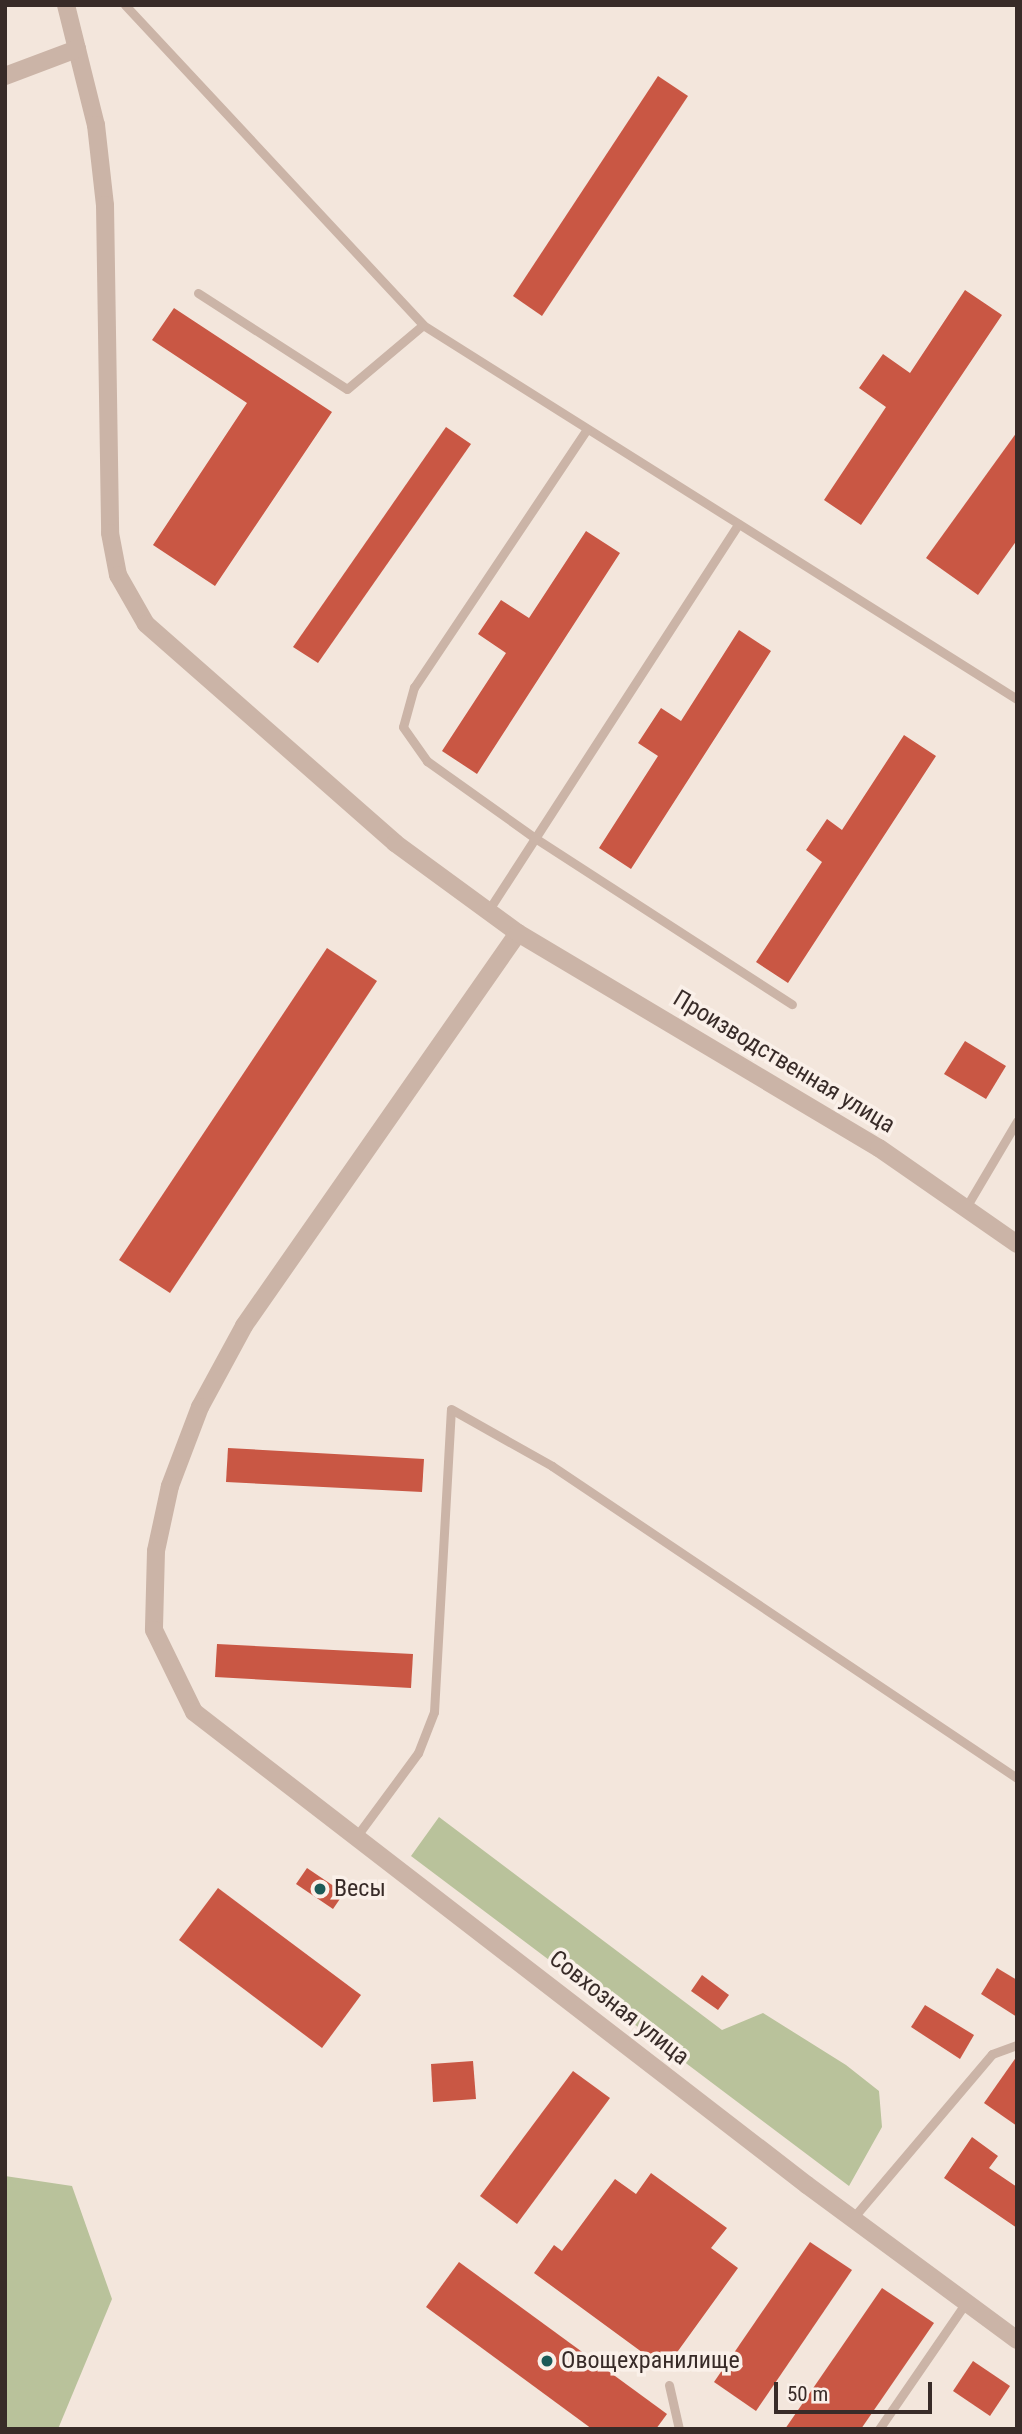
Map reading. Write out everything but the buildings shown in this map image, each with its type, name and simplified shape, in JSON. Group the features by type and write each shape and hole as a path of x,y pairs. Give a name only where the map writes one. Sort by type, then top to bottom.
{"street":[{"name":"Производственная улица","path":"66,5 96,125 105,205 110,533 118,575 146,624 395,844 518,933 879,1148 1017,1244"},
{"path":"5,76 77,49"},
{"name":"Совхозная улица","path":"518,933 244,1326 200,1407 170,1486 156,1551 154,1630 194,1712 965,2304 1015,2334"}],"lane":[{"path":"125,5 423,325 1015,698 1017,712"},
{"path":"198,293 347,389 423,325"},
{"path":"587,429 414,687 402,727 427,761 535,838 792,1004"},
{"path":"488,911 738,524"},
{"path":"965,1209 1017,1121"},
{"path":"356,1837 418,1753 434,1712 451,1409 552,1466 1017,1778"},
{"path":"853,2218 992,2054 1017,2045"},
{"path":"879,2429 965,2304"},
{"path":"668,2385 679,2429"}],"green space":[{"path":"439,1817 722,2030 763,2013 846,2065 879,2091 882,2127 849,2186 411,1856"},
{"path":"5,2176 72,2186 112,2299 58,2429 5,2429"}],"place":[{"name":"Весы","path":"320,1889"},
{"name":"Овощехранилище","path":"547,2361"}]}
